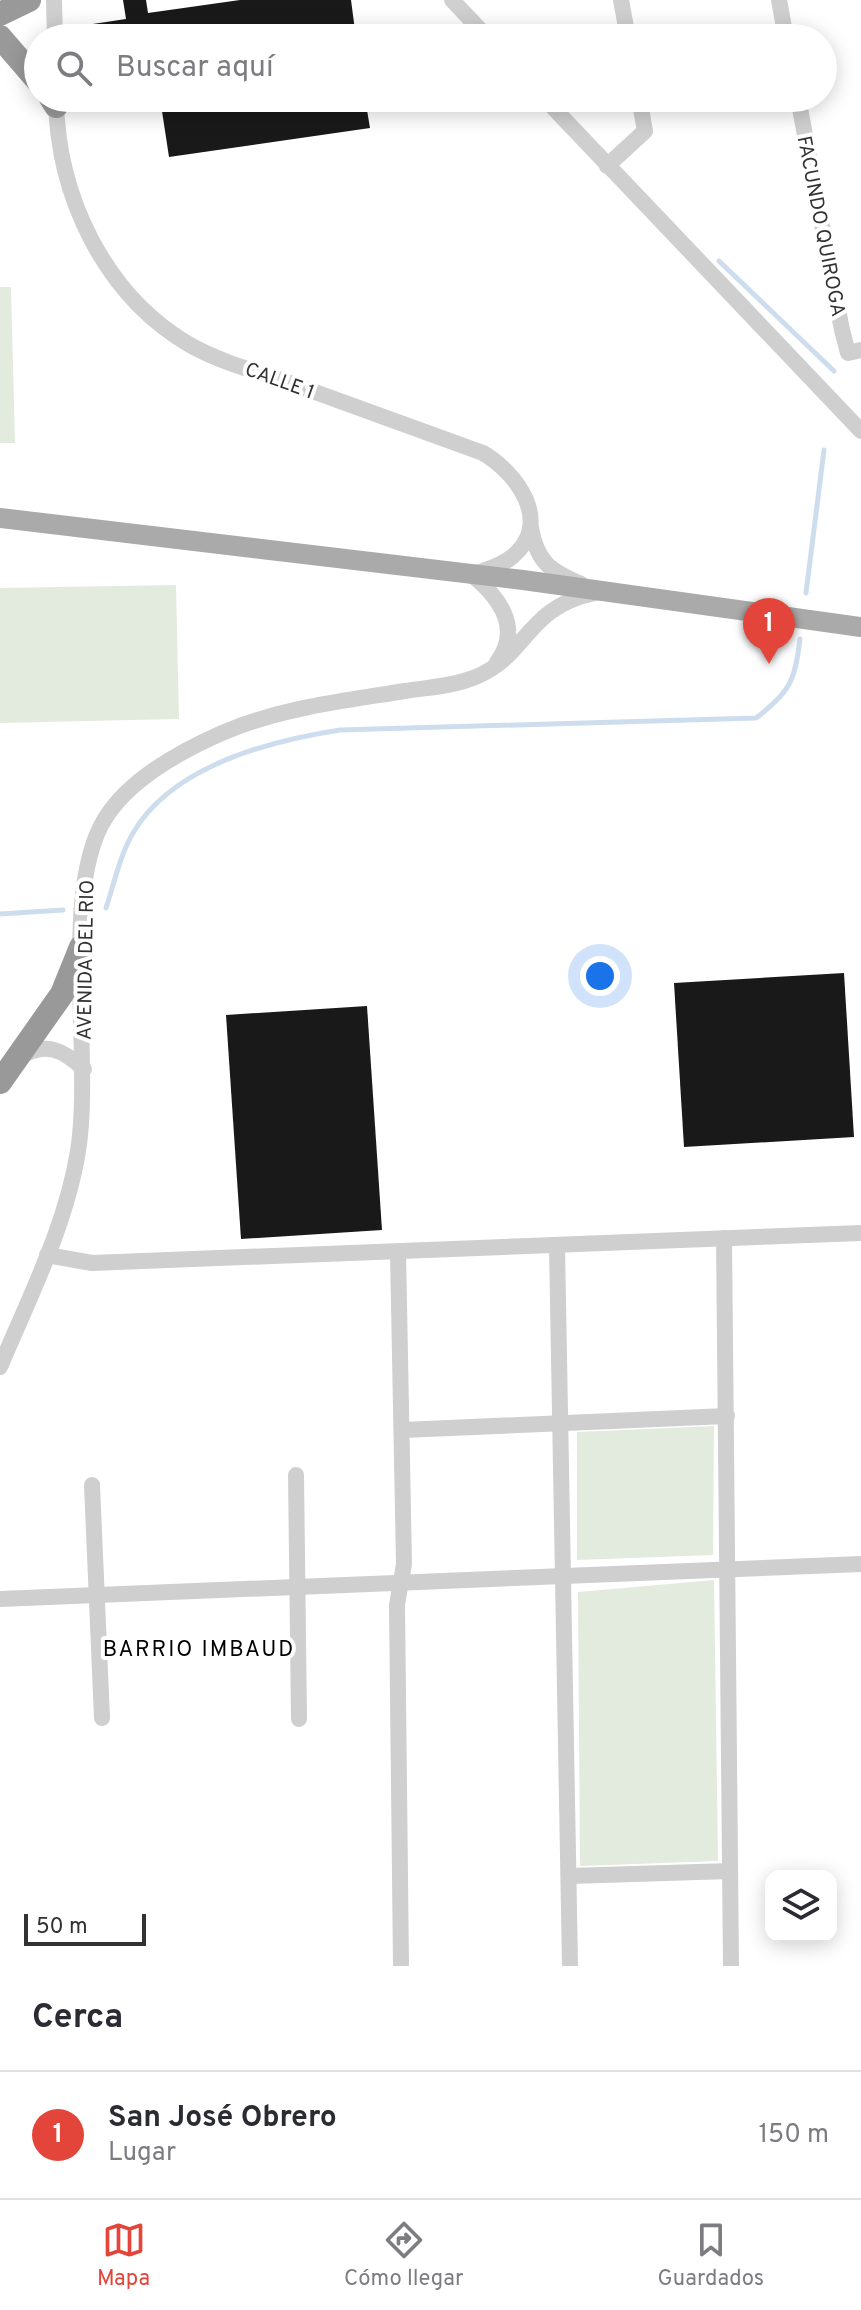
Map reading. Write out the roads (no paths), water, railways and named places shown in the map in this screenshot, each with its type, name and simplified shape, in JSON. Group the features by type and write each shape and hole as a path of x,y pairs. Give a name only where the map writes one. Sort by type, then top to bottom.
{"highway":[{"path":"0,14 29,0"},
{"path":"0,37 24,65"},
{"path":"0,1082 62,994 81,947"}],"main road":[{"path":"0,518 472,575 861,627"}],"street":[{"path":"54,0 55,24"},
{"path":"452,0 475,24"},
{"path":"621,0 625,24"},
{"path":"779,0 783,24"},
{"name":"CALLE 1","path":"56,112 68,187 82,222 101,255 143,307 168,329 211,355 483,453 500,463 521,486 535,550 544,565 601,592"},
{"path":"557,112 861,431"},
{"path":"607,166 645,131 642,112"},
{"name":"FACUNDO QUIROGA","path":"801,112 854,352"},
{"path":"489,673 506,644 506,616 492,591 472,575 510,559 521,548 530,528"},
{"name":"AVENIDA DEL RIO","path":"0,1367 47,1255 72,1184 84,1069 83,885 90,850 113,808 157,768 219,734 278,713 462,682 489,673 510,656 543,614 575,597 601,592"},
{"path":"15,1060 32,1049 50,1047 68,1055 84,1069"},
{"path":"47,1255 92,1263 861,1233"},
{"path":"724,1238 731,1966"},
{"path":"557,1246 570,1966"},
{"path":"398,1252 404,1564 400,1583 401,1966"},
{"path":"403,1430 727,1416"},
{"path":"296,1475 299,1719"},
{"path":"92,1485 102,1718"},
{"path":"0,1599 861,1564"},
{"path":"570,1876 730,1871"}],"waterway":[{"path":"719,261 834,371"},
{"path":"806,593 824,450"},
{"path":"106,908 128,842 150,810 172,790 224,760 283,741 340,730 756,718 784,693 793,676 800,639"},
{"path":"0,914 63,910"}],"place":[{"name":"San José Obrero","path":"769,664"}],"district":[{"name":"BARRIO IMBAUD","path":"199,1648"}]}
